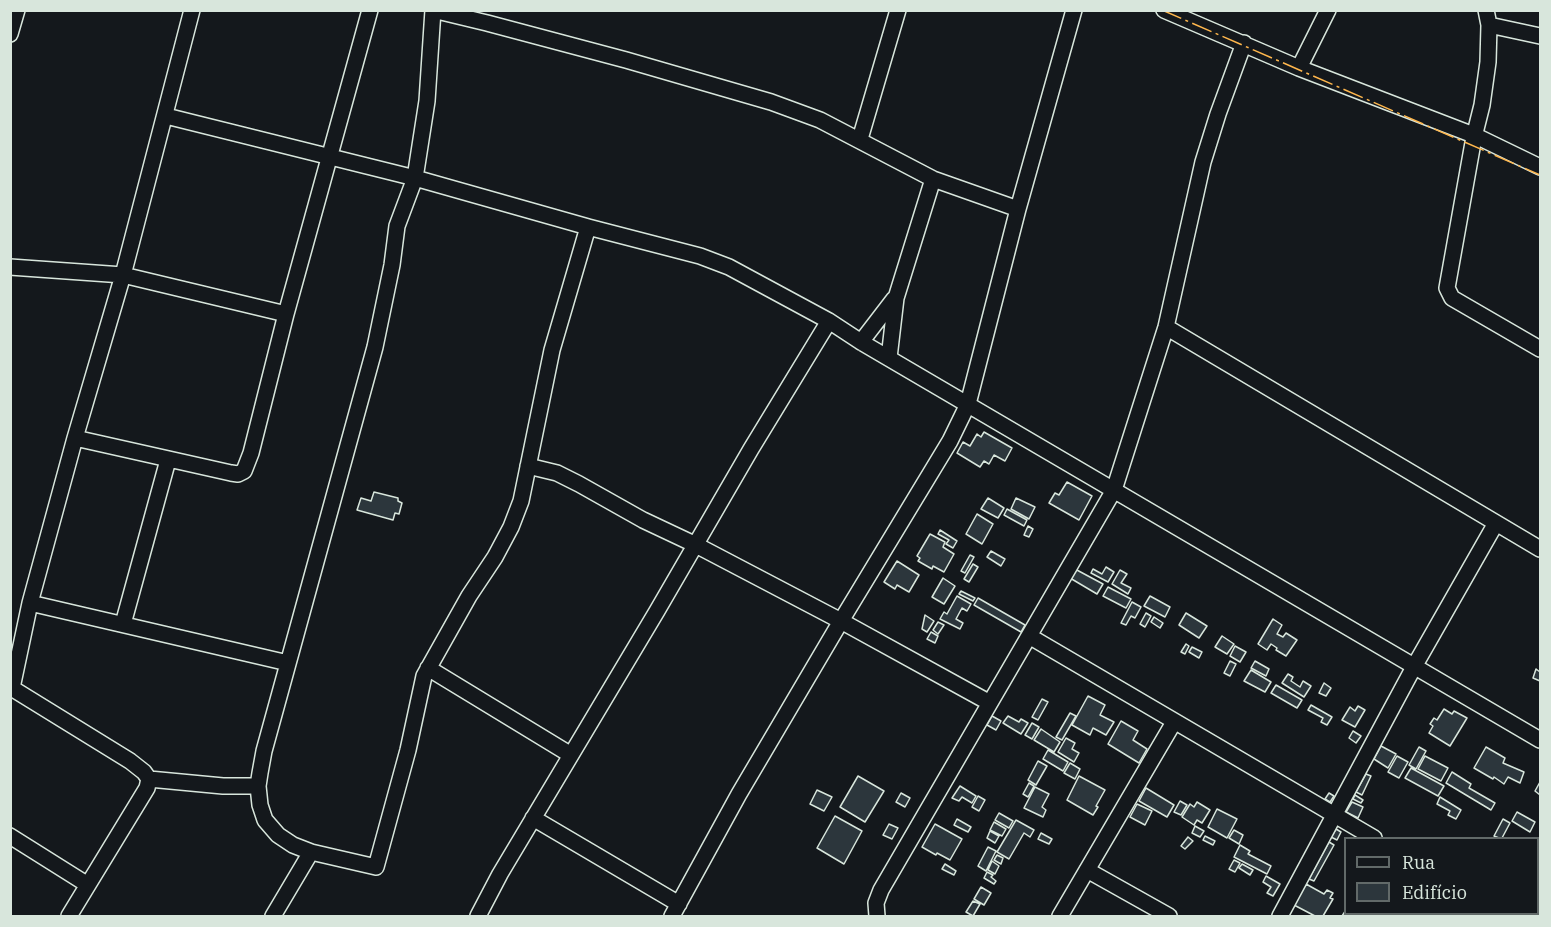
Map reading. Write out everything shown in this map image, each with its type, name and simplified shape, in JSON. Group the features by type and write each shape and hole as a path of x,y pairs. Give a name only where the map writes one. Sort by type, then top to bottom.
{"street":[{"path":"10,34 17,10"},
{"path":"69,916 147,788 149,779 130,761 11,688 30,603 123,275 192,10"},
{"path":"75,438 231,473 238,474 244,471 251,453 286,314 370,10"},
{"path":"860,139 898,10"},
{"path":"533,818 676,910 739,794 950,441 968,404 1018,209 1074,10"},
{"path":"1164,10 1299,68 1474,137 1540,166"},
{"path":"1299,68 1328,10"},
{"path":"588,227 552,350 521,501 495,558 469,596 424,676 408,750 376,867 311,852 293,844 278,834 265,820 260,805 258,786 264,751 375,347 392,265 397,226 415,178 427,101 433,11 487,23 771,102 820,120 860,139 933,179 1018,209"},
{"path":"1540,36 1488,18 1488,62 1482,105 1474,137 1447,288 1449,294 1459,302 1540,349"},
{"path":"875,915 876,903 881,890 1114,490 1166,327 1203,162 1244,43"},
{"path":"166,116 415,178 700,256 729,267 829,321 861,342 1540,740"},
{"path":"889,358 896,298 933,179"},
{"path":"10,267 123,275 286,314"},
{"path":"861,342 896,298"},
{"path":"478,916 500,874 696,545 751,448 829,321"},
{"path":"1166,327 1540,549"},
{"path":"123,624 168,460"},
{"path":"528,466 557,473 579,484 643,520 696,545 841,621 990,703"},
{"path":"1280,916 1414,665 1496,523"},
{"path":"30,603 288,663"},
{"path":"1029,636 1372,837"},
{"path":"428,668 572,755"},
{"path":"1060,916 1174,722"},
{"path":"149,779 223,786 258,786"},
{"path":"10,836 88,885"},
{"path":"273,916 311,852"},
{"path":"1087,870 1169,916"}],"building":[{"path":"984,432 1012,448 1005,461 994,455 989,464 984,461 980,467 957,453 963,442 970,446 977,434 981,437"},
{"path":"1067,482 1092,496 1079,520 1049,503 1055,493 1059,495"},
{"path":"374,492 398,498 398,501 402,503 399,514 395,513 393,520 357,510 361,498 371,501"},
{"path":"988,498 1004,508 998,518 981,509"},
{"path":"1016,498 1035,507 1029,519 1011,509"},
{"path":"1007,509 1027,520 1024,526 1004,515"},
{"path":"977,514 993,524 982,544 966,534"},
{"path":"1028,526 1033,529 1029,537 1024,535"},
{"path":"940,530 957,541 953,548 946,544 949,540 938,534"},
{"path":"930,534 945,542 943,547 954,554 944,572 933,566 932,569 918,561 920,558 917,556"},
{"path":"991,551 1005,559 1001,566 987,557"},
{"path":"970,555 974,557 965,573 961,571"},
{"path":"897,561 919,575 909,592 897,585 895,589 884,582"},
{"path":"973,564 978,567 969,582 964,579"},
{"path":"1106,567 1114,572 1108,582 1091,573 1093,569 1102,574"},
{"path":"1075,569 1103,584 1097,594 1070,578"},
{"path":"1120,570 1127,574 1121,583 1131,588 1128,594 1112,584"},
{"path":"943,578 955,586 944,604 932,597"},
{"path":"1108,587 1131,599 1126,608 1103,596"},
{"path":"961,591 975,598 973,601 959,594"},
{"path":"957,596 971,604 967,611 962,608 956,619 963,623 960,629 940,619 944,612 947,614"},
{"path":"1150,596 1170,607 1165,617 1144,606"},
{"path":"978,598 1025,625 1021,632 974,605"},
{"path":"1132,602 1141,607 1135,618 1131,616 1126,625 1121,623"},
{"path":"1146,613 1151,616 1145,627 1140,624"},
{"path":"1186,613 1207,626 1199,638 1179,625"},
{"path":"925,615 934,621 927,632 922,629"},
{"path":"1154,617 1163,623 1160,628 1151,622"},
{"path":"1273,619 1282,625 1277,634 1283,637 1286,633 1297,640 1286,656 1271,644 1267,650 1258,644"},
{"path":"938,622 944,625 938,634 933,630"},
{"path":"931,632 938,636 935,643 927,639"},
{"path":"1222,636 1234,644 1227,654 1215,647"},
{"path":"1186,644 1189,646 1185,654 1181,652"},
{"path":"1235,646 1246,652 1240,662 1230,656"},
{"path":"1192,647 1202,652 1199,658 1189,652"},
{"path":"1230,661 1236,664 1230,676 1224,673"},
{"path":"1255,661 1269,669 1266,676 1251,668"},
{"path":"1536,669 1540,672 1540,681 1533,678"},
{"path":"1251,670 1271,682 1265,692 1244,681"},
{"path":"1288,674 1293,677 1291,681 1300,687 1303,681 1311,686 1304,697 1282,683"},
{"path":"1324,683 1331,688 1326,696 1319,693"},
{"path":"1276,685 1302,700 1297,708 1271,693"},
{"path":"1088,696 1105,705 1100,715 1114,722 1106,735 1093,728 1090,735 1072,725"},
{"path":"1042,699 1048,702 1038,720 1032,717"},
{"path":"1311,705 1332,717 1327,725 1321,722 1323,718 1308,710"},
{"path":"1358,706 1365,710 1355,727 1342,720 1350,707 1355,711"},
{"path":"1444,709 1467,718 1450,746 1429,733 1433,726 1430,724 1434,718 1437,720"},
{"path":"1070,713 1076,716 1062,740 1056,737"},
{"path":"992,716 1001,721 996,730 987,725"},
{"path":"1008,716 1019,722 1021,719 1028,723 1021,734 1003,723"},
{"path":"1121,721 1138,731 1133,740 1147,749 1139,763 1108,744"},
{"path":"1032,723 1039,727 1032,739 1025,735"},
{"path":"1041,729 1060,742 1054,752 1034,740"},
{"path":"1353,731 1361,736 1356,743 1349,738"},
{"path":"1066,738 1075,743 1072,749 1079,753 1074,762 1058,752"},
{"path":"1381,746 1396,754 1388,768 1374,759"},
{"path":"1419,747 1426,751 1416,769 1409,765"},
{"path":"1486,747 1505,758 1503,763 1524,772 1520,783 1508,777 1504,784 1474,768"},
{"path":"1048,750 1068,762 1063,771 1043,759"},
{"path":"1397,756 1408,762 1399,778 1388,772"},
{"path":"1425,756 1448,768 1441,781 1418,769"},
{"path":"1038,761 1047,766 1036,785 1028,780"},
{"path":"1070,763 1080,769 1075,779 1064,773"},
{"path":"1411,768 1444,786 1438,796 1405,778"},
{"path":"1452,772 1471,784 1469,788 1495,803 1491,810 1446,783"},
{"path":"1366,774 1371,776 1362,795 1356,792"},
{"path":"858,776 884,791 865,822 840,807"},
{"path":"1079,776 1105,790 1093,815 1067,800"},
{"path":"1540,782 1540,795 1535,791"},
{"path":"1029,783 1034,786 1028,797 1023,794"},
{"path":"960,786 976,796 972,803 962,797 959,801 952,798"},
{"path":"1035,787 1049,794 1042,807 1046,810 1043,817 1024,808"},
{"path":"1146,788 1174,805 1167,817 1139,801"},
{"path":"817,790 832,797 824,811 810,804"},
{"path":"901,793 910,798 905,807 896,802"},
{"path":"1329,793 1334,796 1330,802 1325,799"},
{"path":"1355,795 1363,800 1361,803 1353,799"},
{"path":"978,796 985,800 979,811 972,807"},
{"path":"1440,797 1461,810 1456,819 1448,815 1450,811 1437,804"},
{"path":"1180,801 1187,805 1181,815 1174,812"},
{"path":"1197,802 1210,810 1202,823 1197,820 1194,825 1182,817 1190,804 1194,807"},
{"path":"1352,802 1363,807 1358,818 1346,812"},
{"path":"1137,804 1152,811 1145,825 1130,817"},
{"path":"1217,809 1237,819 1227,838 1208,827"},
{"path":"1517,812 1535,822 1530,832 1512,821"},
{"path":"999,813 1013,821 1009,828 995,820"},
{"path":"835,816 862,831 844,864 817,848"},
{"path":"957,819 971,827 968,832 954,825"},
{"path":"1503,819 1510,823 1503,837 1494,836"},
{"path":"1016,820 1034,830 1030,837 1024,833 1009,859 997,852"},
{"path":"994,822 1006,829 1002,836 990,830"},
{"path":"889,824 898,828 892,839 883,835"},
{"path":"935,824 962,839 950,860 922,847"},
{"path":"1195,826 1204,831 1200,837 1192,833"},
{"path":"1336,829 1341,832 1337,840 1331,837"},
{"path":"1234,830 1243,835 1239,844 1229,838"},
{"path":"990,831 999,836 995,843 987,838"},
{"path":"1041,833 1052,839 1049,844 1038,839"},
{"path":"1205,836 1215,841 1213,845 1203,840"},
{"path":"1188,837 1193,841 1185,849 1181,846"},
{"path":"1329,842 1334,845 1314,881 1309,879"},
{"path":"1240,845 1250,851 1248,854 1271,866 1267,874 1234,857"},
{"path":"988,847 996,851 986,871 978,866"},
{"path":"997,855 1003,858 1001,864 994,860"},
{"path":"1234,860 1240,863 1235,872 1229,869"},
{"path":"992,861 999,866 995,874 988,870"},
{"path":"945,864 956,871 954,875 942,869"},
{"path":"1242,864 1253,870 1250,875 1239,868"},
{"path":"987,872 993,875 991,877 996,881 994,884 984,878"},
{"path":"1266,876 1280,884 1273,896 1267,893 1271,887 1263,882"},
{"path":"1306,884 1324,894 1327,890 1333,893 1330,898 1333,899 1323,916 1315,916 1294,905"},
{"path":"981,887 991,893 984,905 974,899"},
{"path":"973,901 980,904 973,916 966,912"},
{"path":"1428,915 1454,915 1453,916"}],"power":[{"path":"1162,10 1540,175"}]}
